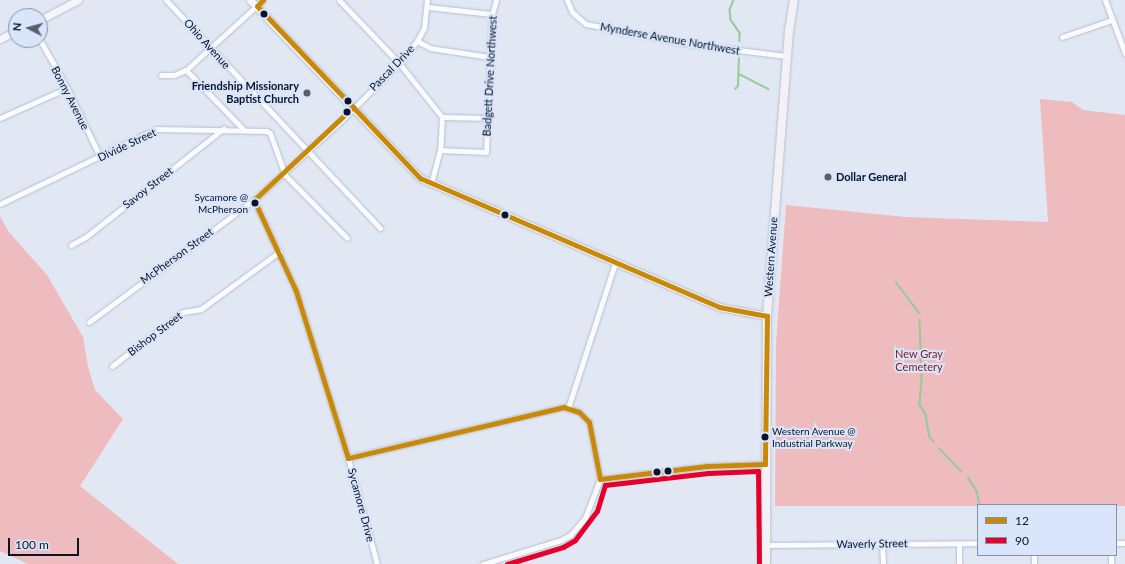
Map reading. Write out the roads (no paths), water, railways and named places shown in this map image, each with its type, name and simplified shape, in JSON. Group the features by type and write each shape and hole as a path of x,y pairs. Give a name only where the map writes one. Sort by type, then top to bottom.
{"main road":[{"name":"Western Avenue","path":"766,564 765,464 767,316 786,56 794,0"}],"street":[{"path":"48,16 78,0"},
{"name":"Ohio Avenue","path":"166,0 209,48 380,228"},
{"path":"250,0 413,171 431,183 615,264 719,307 767,316"},
{"path":"161,75 174,75 186,70 263,0"},
{"path":"339,0 399,63 442,117 440,150 431,183"},
{"name":"Pascal Drive","path":"353,107 399,63 417,41 424,28 428,7 427,0"},
{"name":"Badgett Drive Northwest","path":"440,150 486,152 489,57 492,14 496,0"},
{"name":"Mynderse Avenue Northwest","path":"567,0 572,12 586,24 690,44 786,56"},
{"path":"1105,0 1125,53"},
{"path":"428,7 492,14"},
{"path":"1062,37 1112,20"},
{"path":"417,41 430,48 489,57"},
{"name":"Bonny Avenue","path":"44,48 67,88 100,157"},
{"path":"186,70 243,129"},
{"path":"0,118 67,88"},
{"name":"McPherson Street","path":"89,322 254,200 353,107"},
{"path":"442,117 488,118"},
{"name":"Divide Street","path":"0,204 156,129 224,128 270,133 284,173"},
{"name":"Savoy Street","path":"71,245 87,236 224,128"},
{"path":"284,173 347,238"},
{"name":"Sycamore Drive","path":"254,200 296,291 348,458 377,564"},
{"name":"Bishop Street","path":"112,366 183,312 201,309 279,252"},
{"path":"568,408 615,264"},
{"path":"348,458 564,407 579,412 589,422 600,479 591,507 570,535 562,540 483,564"},
{"path":"600,479 707,466 765,464"},
{"name":"Waverly Street","path":"766,545 977,543"},
{"path":"882,544 883,564"},
{"path":"959,544 959,564"}],"waterway":[{"path":"734,0 730,10 731,20 740,33 740,41"},
{"path":"735,89 738,86 739,59"},
{"path":"739,74 768,89"},
{"path":"896,282 919,313"},
{"path":"920,320 922,380 920,405 926,415 930,437 934,442"},
{"path":"939,448 961,471"},
{"path":"968,477 977,491 980,504"}],"place":[{"name":"Friendship Missionary Baptist Church","path":"307,93"},
{"name":"Dollar General","path":"828,177"},
{"name":"Sycamore @ McPherson","path":"255,203"},
{"name":"Western Avenue @ Industrial Parkway","path":"765,437"}],"park label":[{"name":"New Gray Cemetery","path":"919,361"}]}
